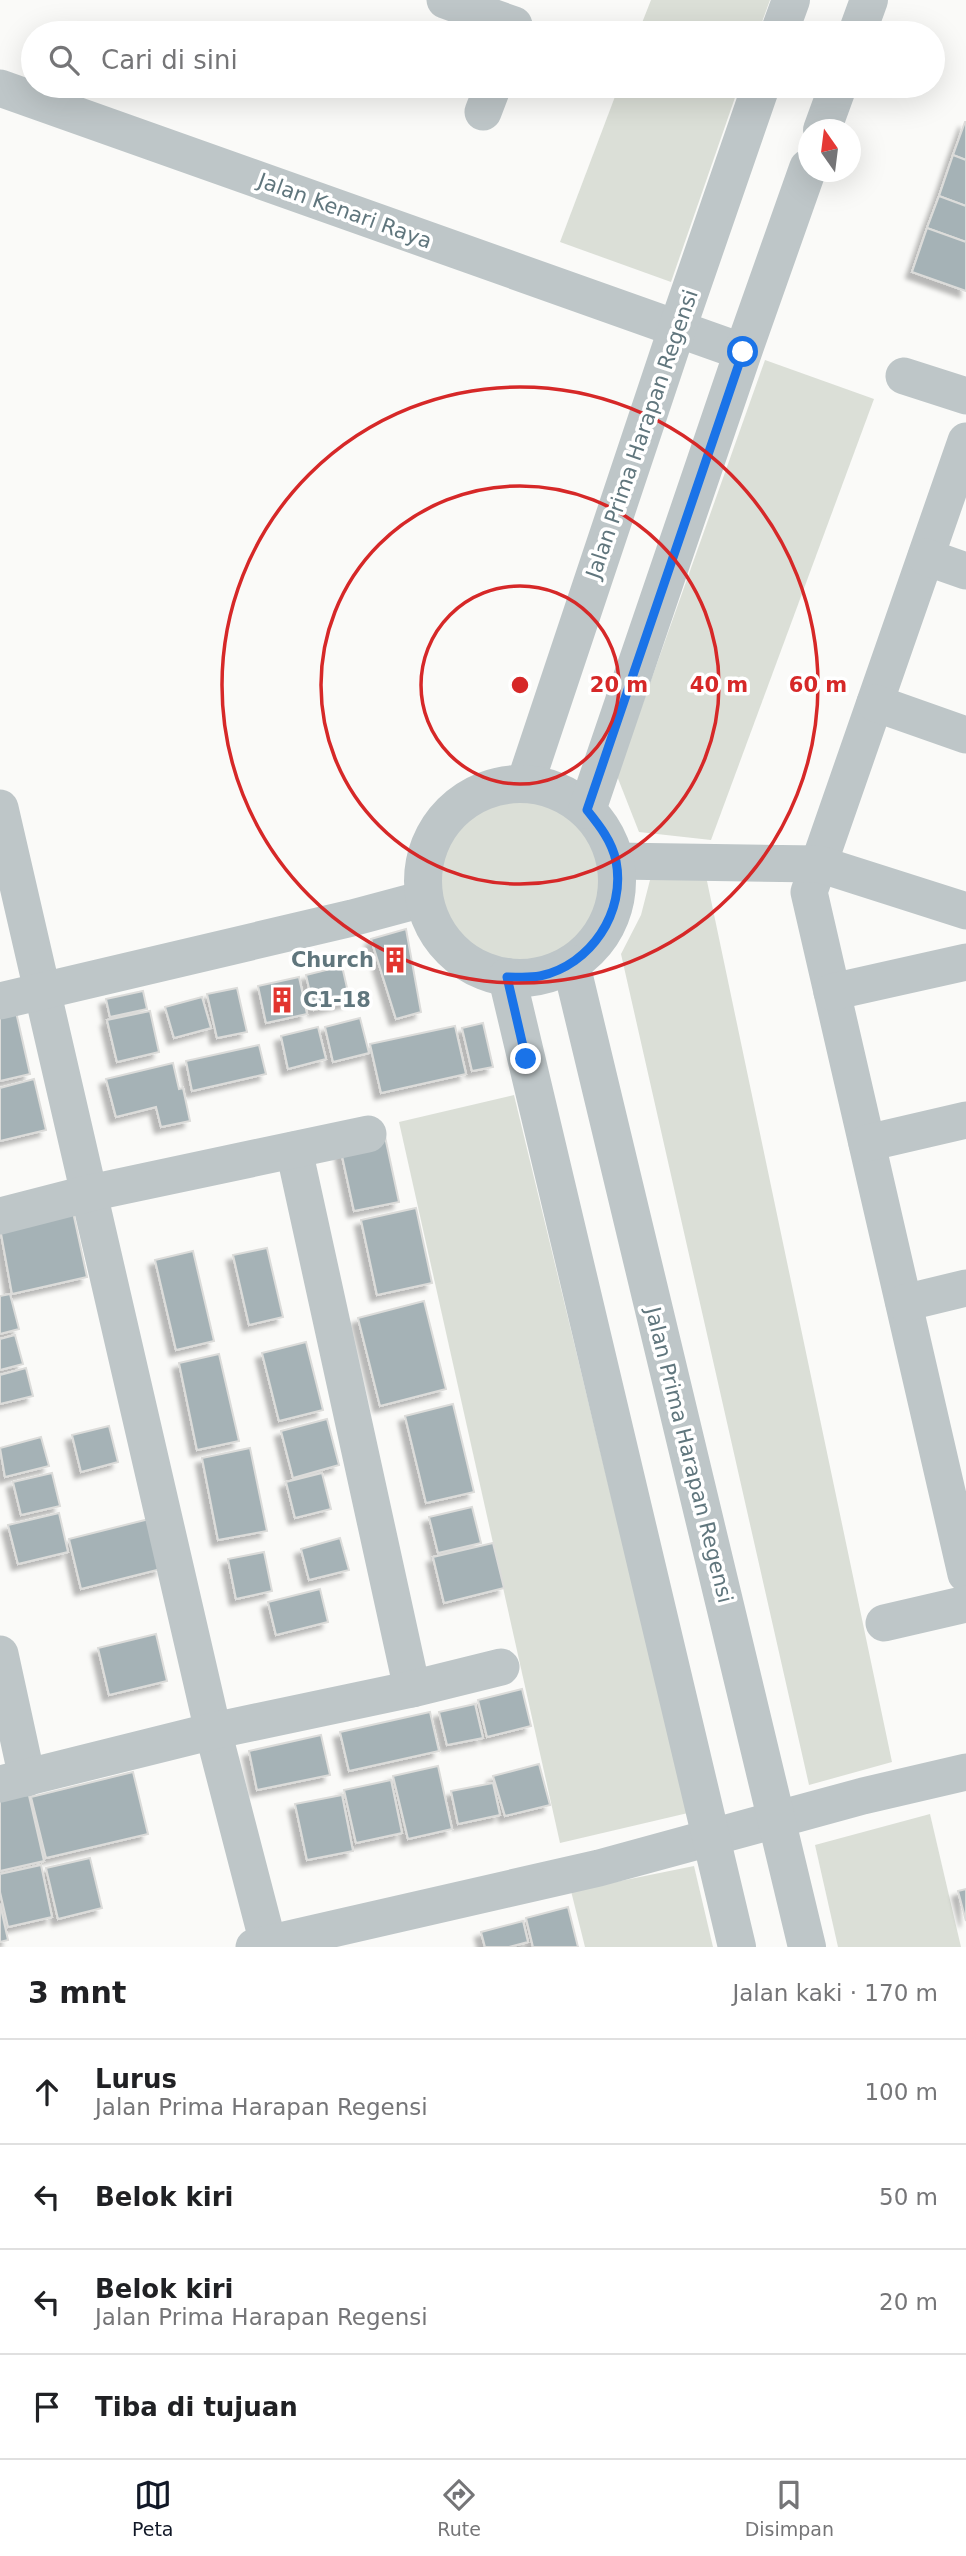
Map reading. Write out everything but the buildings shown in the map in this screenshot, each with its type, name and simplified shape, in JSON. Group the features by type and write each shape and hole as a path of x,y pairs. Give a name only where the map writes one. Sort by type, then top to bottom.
{"street":[{"path":"445,0 516,19"},
{"path":"783,21 791,0"},
{"path":"861,21 869,0"},
{"name":"Jalan Kenari Raya","path":"0,88 21,95"},
{"name":"Jalan Kenari Raya","path":"28,98 736,349"},
{"name":"Jalan Prima Harapan Regensi","path":"525,784 684,332 757,98"},
{"path":"826,119 834,98"},
{"path":"587,810 736,349 802,182"},
{"path":"904,376 966,396"},
{"path":"966,440 809,892 904,1303 952,1448 966,1574"},
{"path":"926,557 966,571"},
{"path":"875,703 966,735"},
{"path":"525,784 559,791 587,810 605,833 616,861 617,891 610,919 594,945 570,964 540,976 507,977 482,970 460,957 435,928 424,899 421,880 427,852 442,824 464,802 493,788 525,784"},
{"path":"0,808 263,1946 599,1868 863,1796 966,1772"},
{"path":"616,861 819,864 966,911"},
{"path":"0,1001 424,899"},
{"path":"832,992 966,962"},
{"name":"Jalan Prima Harapan Regensi","path":"570,964 769,1821 807,1947"},
{"path":"507,977 716,1836 737,1947"},
{"path":"867,1143 966,1120"},
{"path":"0,1216 90,1193 368,1134"},
{"path":"294,1150 412,1689"},
{"path":"904,1303 966,1288"},
{"path":"884,1623 966,1604"},
{"path":"0,1654 14,1781 213,1731 412,1689 501,1667"}],"shaded area":[{"path":"651,0 770,0 762,21 643,21"},
{"path":"614,98 735,98 671,282 560,242"},
{"path":"765,360 874,399 711,840 639,832 617,776"},
{"path":"520,784 557,792 588,813 609,844 617,881 609,918 588,949 557,970 520,978 483,970 452,949 431,918 423,881 431,844 452,813 483,792"},
{"path":"703,862 892,1762 809,1785 621,954 641,915 650,880"},
{"path":"514,1095 688,1813 560,1843 399,1122"},
{"path":"930,1814 961,1947 838,1947 815,1845"},
{"path":"694,1866 713,1947 585,1947 571,1891"}],"place":[{"name":"Church","path":"395,960"},
{"name":"C1-18","path":"282,1000"}],"route":[{"path":"526,1059 507,977 540,976 570,964 594,945 610,919 617,891 616,861 605,833 587,810 743,352"}]}
